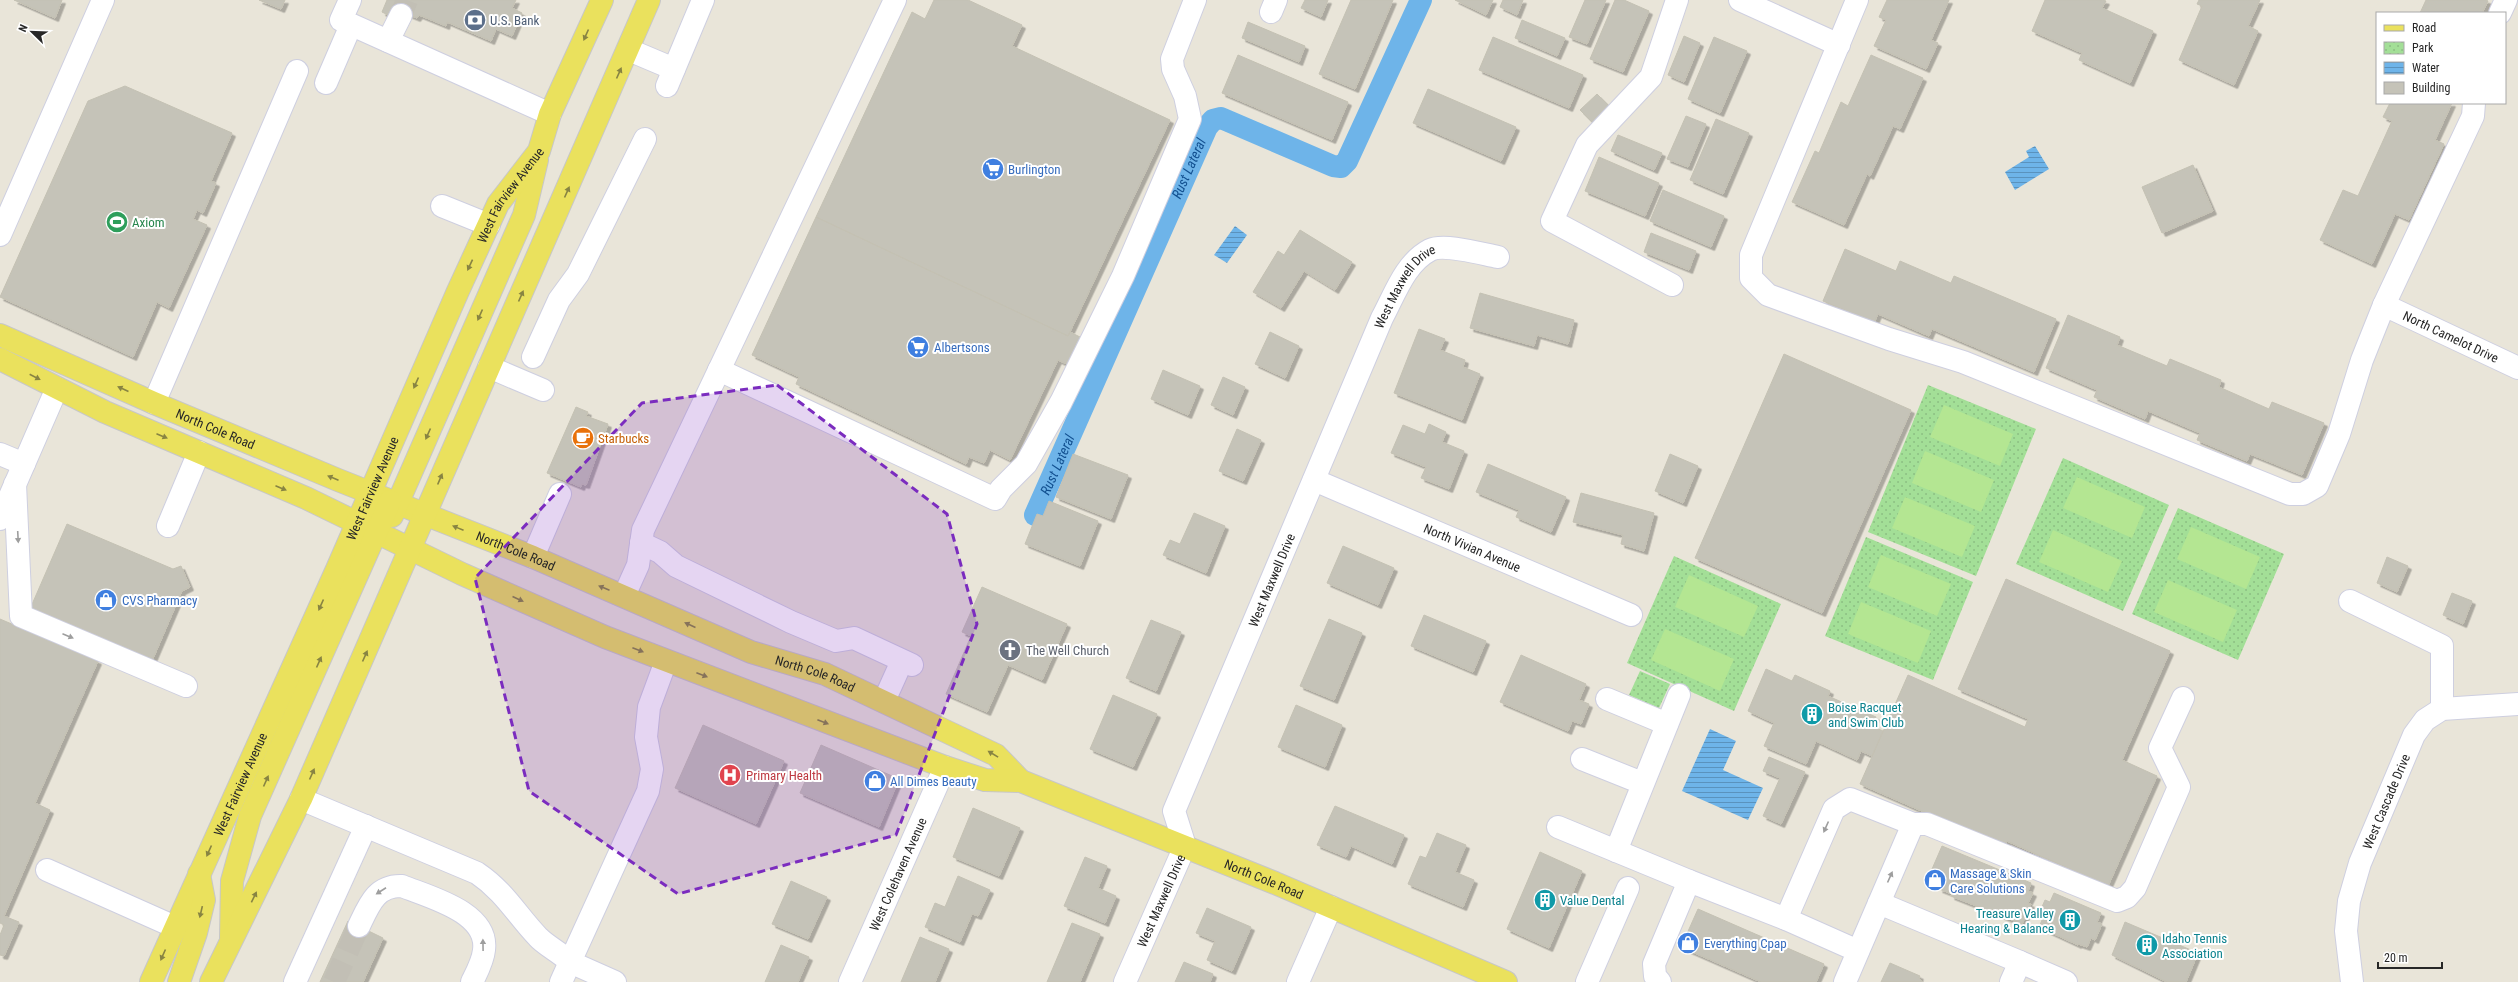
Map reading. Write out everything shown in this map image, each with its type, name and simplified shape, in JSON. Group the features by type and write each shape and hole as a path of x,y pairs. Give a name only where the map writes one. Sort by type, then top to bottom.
{"main road":[{"name":"West Fairview Avenue","path":"151,982 498,204 539,151 550,114 602,0"},
{"path":"211,982 301,799 629,50 649,0"},
{"path":"231,944 232,881 250,816 380,534 524,215 539,151"},
{"name":"North Cole Road","path":"0,335 154,404 425,515 533,557 751,652 825,674 996,755 1021,781"},
{"name":"North Cole Road","path":"0,359 105,412 199,452 380,534 462,574 605,637 946,767 985,780 1021,781 1185,846 1506,982"},
{"path":"179,982 196,933 204,900 199,874"}],"street":[{"path":"0,235 103,0"},
{"path":"350,0 341,20 550,114"},
{"path":"629,50 671,77 703,0"},
{"path":"624,596 638,565 643,530 895,0"},
{"path":"719,370 995,499 1001,489 1026,464 1061,402 1123,276 1190,118 1185,96 1173,69 1172,59 1196,0"},
{"path":"1672,285 1552,221 1587,145 1651,77 1677,0"},
{"path":"1740,0 1839,45"},
{"path":"1857,0 1751,255 1751,278 1768,295 1889,339 1963,362 2290,494 2303,494 2317,486 2331,453 2362,360 2384,305 2473,116 2474,104"},
{"path":"2500,12 2506,0"},
{"path":"388,41 401,15"},
{"path":"326,83 352,25"},
{"path":"154,404 297,71"},
{"path":"533,357 559,300 578,274 645,139"},
{"path":"442,206 489,225"},
{"name":"West Maxwell Drive","path":"1125,982 1185,846 1174,812 1382,318 1406,271 1431,250 1452,249 1498,257"},
{"name":"North Camelot Drive","path":"2384,305 2518,368"},
{"path":"489,368 543,390"},
{"path":"0,519 57,388"},
{"path":"168,526 199,452"},
{"path":"0,454 24,464"},
{"name":"North Vivian Avenue","path":"1314,480 1631,615"},
{"path":"15,484 22,616 186,686"},
{"path":"533,557 560,494"},
{"path":"641,543 660,552 676,566 791,622 836,641 854,638 907,663 884,701"},
{"path":"2350,601 2442,646 2442,709"},
{"path":"561,982 648,791 652,769 646,737 649,707 666,660"},
{"path":"1616,851 1642,783 1679,695"},
{"path":"1786,918 1834,809 1850,799 1914,824 1928,824 2117,901 2127,898 2135,888 2179,787 2160,748 2183,698"},
{"path":"1607,699 1667,724"},
{"name":"West Cascade Drive","path":"2352,982 2346,931 2349,901 2360,863 2414,735 2425,720 2442,709 2518,704"},
{"path":"1582,758 1642,783"},
{"name":"West Colehaven Avenue","path":"850,982 946,767"},
{"path":"301,799 477,873 496,886 539,939 570,962 615,982"},
{"path":"1844,982 1914,824"},
{"path":"295,982 366,826"},
{"path":"1558,827 1689,881 1786,918 1858,951"},
{"path":"47,870 175,927"},
{"path":"1660,982 1655,976 1654,964 1689,881"},
{"path":"359,926 376,894 392,885 402,886 462,912 473,919 483,936 484,950 472,982"},
{"path":"1587,982 1628,888"},
{"path":"1879,903 2066,982"},
{"path":"1298,982 1331,907"},
{"path":"2011,982 2020,962"}],"highlighted area":[{"path":"777,385 947,514 977,624 896,835 678,894 529,791 475,578 642,403"}],"green space":[{"path":"1928,385 2036,429 1976,576 1868,532"},
{"path":"1944,405 2013,434 2000,466 1930,437"},
{"path":"1925,451 1994,480 1981,512 1912,483"},
{"path":"2063,458 2169,505 2123,611 2016,564"},
{"path":"2077,477 2145,507 2132,538 2063,508"},
{"path":"1905,497 1975,526 1962,557 1892,528"},
{"path":"2178,508 2284,554 2238,660 2132,614"},
{"path":"2191,527 2260,557 2246,589 2177,559"},
{"path":"2053,530 2122,561 2108,592 2039,562"},
{"path":"1866,537 1973,582 1933,680 1825,636"},
{"path":"1881,555 1951,584 1937,616 1868,587"},
{"path":"1674,556 1781,604 1734,711 1627,663"},
{"path":"1689,575 1758,606 1744,637 1675,607"},
{"path":"2168,580 2237,610 2223,642 2154,612"},
{"path":"1861,602 1931,631 1918,663 1848,634"},
{"path":"1665,629 1734,659 1720,691 1651,660"},
{"path":"1640,671 1670,684 1659,708 1629,695"}],"water":[{"path":"2035,146 2049,169 2015,190 2005,172 2029,157 2026,151"},
{"path":"1235,226 1247,235 1227,263 1214,255"},
{"path":"1710,729 1736,741 1723,770 1763,788 1748,820 1682,791"}],"building":[{"path":"14,0 62,0 55,18"},
{"path":"259,0 285,0 281,9"},
{"name":"U.S. Bank","path":"387,0 516,0 512,8 522,13 512,36 496,29 491,41 447,22 446,26 419,15 417,18 407,14 392,17 382,12"},
{"name":"Burlington","path":"934,0 968,0 1022,25 1012,46 1170,120 1068,336 816,217 912,12 925,19"},
{"path":"1305,0 1328,0 1321,17 1301,8"},
{"path":"1351,0 1393,0 1355,89 1319,74"},
{"path":"1455,0 1493,0 1486,15"},
{"path":"1503,0 1523,0 1517,15 1500,7"},
{"path":"1585,0 1606,0 1587,44 1569,37"},
{"path":"1615,0 1624,0 1649,11 1623,72 1590,59"},
{"path":"1887,0 1949,0 1931,40 1938,43 1926,69 1874,46 1886,20 1879,17"},
{"path":"2045,0 2106,1 2102,8 2153,31 2130,83 2079,60 2082,53 2032,31"},
{"path":"2199,0 2260,0 2248,26 2258,31 2234,85 2179,60 2202,6 2197,4"},
{"path":"2426,0 2488,1 2482,12 2420,12"},
{"path":"1522,20 1565,38 1557,56 1515,38"},
{"path":"1248,22 1305,46 1299,62 1242,38"},
{"path":"1684,36 1700,43 1684,82 1668,75"},
{"path":"1493,37 1583,75 1569,108 1479,70"},
{"path":"1714,37 1747,51 1720,113 1688,99"},
{"path":"1238,55 1348,102 1332,140 1222,93"},
{"path":"1871,55 1923,78 1900,129 1893,126 1870,176 1867,174 1844,225 1792,202 1815,151 1819,153 1841,102 1848,106"},
{"name":"Axiom","path":"125,86 232,133 211,181 216,183 203,213 197,210 193,219 207,225 169,308 157,302 133,357 0,297 88,101"},
{"path":"1428,89 1516,127 1501,161 1413,123"},
{"path":"1597,94 1609,106 1592,122 1580,110"},
{"path":"2390,104 2452,104 2435,140 2444,144 2409,220 2395,214 2372,264 2320,240 2343,190 2358,196 2392,121 2383,117"},
{"path":"1686,116 1706,124 1688,167 1667,159"},
{"path":"1716,119 1749,133 1723,194 1690,180"},
{"path":"1618,135 1662,153 1654,170 1611,151"},
{"path":"1599,157 1659,183 1645,216 1585,191"},
{"path":"2193,165 2213,211 2162,233 2142,187"},
{"path":"1663,190 1724,216 1711,247 1650,221"},
{"name":"Albertsons","path":"816,217 1068,336 1070,332 1084,339 1071,366 1058,360 1010,460 990,450 984,463 969,457 966,464 796,384 799,377 752,355"},
{"path":"1300,230 1352,262 1335,290 1304,271 1281,308 1253,292 1278,251 1284,255"},
{"path":"1651,233 1696,251 1689,270 1644,252"},
{"path":"1845,249 1896,271 1900,261 1951,283 1954,276 2056,319 2034,372 1932,329 1929,336 1878,314 1874,323 1823,301"},
{"path":"1480,293 1574,320 1568,344 1537,335 1534,346 1470,328"},
{"path":"2068,315 2120,337 2117,345 2167,366 2170,359 2221,380 2219,387 2269,409 2272,402 2324,423 2302,475 2250,454 2247,461 2197,440 2200,433 2148,411 2145,419 2094,397 2097,390 2046,368"},
{"path":"1419,329 1445,339 1440,350 1465,360 1463,367 1480,374 1462,420 1394,393"},
{"path":"1270,332 1299,346 1285,378 1255,364"},
{"path":"1784,354 1911,410 1822,613 1695,558"},
{"path":"1163,370 1200,386 1188,415 1151,399"},
{"path":"1223,377 1245,387 1233,415 1211,405"},
{"name":"Starbucks","path":"576,407 588,412 586,416 608,424 586,485 582,484 581,487 547,473"},
{"path":"1429,424 1446,432 1442,442 1464,451 1449,489 1421,478 1426,467 1391,453 1403,425 1425,434"},
{"path":"1237,429 1261,440 1243,481 1219,471"},
{"path":"1073,454 1128,475 1111,519 1056,497"},
{"path":"1670,454 1698,466 1683,503 1655,491"},
{"path":"1488,464 1566,497 1551,532 1516,517 1519,510 1476,492"},
{"path":"1581,493 1654,513 1644,551 1621,544 1623,535 1573,522"},
{"path":"1049,501 1098,521 1080,566 1025,544 1037,514 1043,516"},
{"path":"1194,513 1225,526 1206,573 1163,555 1170,540 1180,544"},
{"name":"CVS Pharmacy","path":"67,524 173,569 181,566 190,587 182,591 152,661 30,609"},
{"path":"1343,546 1394,568 1378,605 1327,583"},
{"path":"2387,557 2408,566 2397,592 2377,583"},
{"path":"2006,579 2170,651 2122,760 2157,776 2108,886 2007,841 2004,847 1860,784 1908,675 2025,727 2028,719 1958,689"},
{"name":"The Well Church","path":"982,587 1067,624 1042,680 1008,665 987,712 946,694 971,636 962,632"},
{"path":"2452,593 2472,601 2463,624 2443,615"},
{"path":"1424,615 1486,641 1473,672 1411,646"},
{"path":"0,619 98,661 35,803 50,810 4,916 19,922 4,956 0,955 0,935 4,925 0,923"},
{"path":"1329,619 1362,633 1334,700 1300,686"},
{"path":"1151,620 1181,632 1156,691 1126,678"},
{"path":"1521,655 1586,684 1579,700 1589,704 1581,724 1572,721 1568,731 1500,702"},
{"name":"Boise Racquet and Swim Club","path":"1766,669 1792,681 1795,675 1830,691 1828,696 1876,717 1872,726 1883,731 1872,756 1861,751 1857,760 1816,741 1806,764 1764,746 1774,723 1748,711"},
{"path":"1113,695 1157,714 1133,767 1090,749"},
{"path":"1296,705 1342,725 1325,767 1278,747"},
{"name":"Primary Health","path":"703,725 784,761 756,824 675,788"},
{"path":"821,745 899,779 879,827 800,793"},
{"path":"1769,757 1805,772 1781,824 1763,816 1780,778 1763,771"},
{"path":"1335,806 1404,835 1392,864 1351,846 1346,857 1317,845"},
{"path":"973,808 1020,828 999,876 953,857"},
{"path":"1437,833 1466,845 1455,872 1474,880 1463,907 1408,884 1420,856 1426,858"},
{"path":"1942,846 2031,883 2028,891 2033,893 2028,903 2031,904 2022,924 1951,896 1952,894 1939,889 1941,886 1925,879 1927,875 1929,876"},
{"name":"Value Dental","path":"1540,852 1582,871 1549,948 1507,929"},
{"path":"1085,857 1107,866 1098,888 1116,896 1105,923 1064,906"},
{"path":"958,876 990,890 978,916 972,914 960,942 925,927 935,903 945,907"},
{"path":"791,881 827,897 808,939 772,924"},
{"name":"Treasure Valley Hearing & Balance","path":"2054,893 2101,913 2097,922 2102,924 2095,940 2091,938 2087,947 2078,945 2039,927 2043,918 2038,916 2045,900 2050,902"},
{"path":"1207,908 1251,927 1232,971 1207,960 1215,941 1196,933"},
{"path":"1698,909 1824,964 1816,982 1761,982 1681,947"},
{"path":"348,921 383,938 363,982 320,982"},
{"name":"Idaho Tennis Association","path":"2125,922 2198,953 2186,982 2167,982 2112,955"},
{"path":"1072,923 1100,934 1080,982 1047,982"},
{"path":"920,937 949,949 935,982 901,982"},
{"path":"781,945 809,957 798,982 765,982"},
{"path":"1184,962 1213,974 1210,982 1175,982"},
{"path":"1890,963 1920,976 1919,978 1923,982 1881,982"}],"waterway":[{"name":"Rust Lateral","path":"1035,515 1207,127 1213,120 1221,118 1333,166 1341,167 1347,161 1421,0"}],"tunnel":[{"path":"401,15 407,0"},
{"path":"334,982 359,926"}],"place":[{"name":"U.S. Bank","path":"475,20"},
{"name":"Burlington","path":"993,169"},
{"name":"Axiom","path":"117,222"},
{"name":"Albertsons","path":"918,347"},
{"name":"Starbucks","path":"583,438"},
{"name":"CVS Pharmacy","path":"106,600"},
{"name":"The Well Church","path":"1010,650"},
{"name":"Boise Racquet and Swim Club","path":"1812,714"},
{"name":"Primary Health","path":"730,775"},
{"name":"All Dimes Beauty","path":"875,781"},
{"name":"Massage & Skin Care Solutions","path":"1935,880"},
{"name":"Value Dental","path":"1545,900"},
{"name":"Treasure Valley Hearing & Balance","path":"2070,920"},
{"name":"Everything Cpap","path":"1688,943"},
{"name":"Idaho Tennis Association","path":"2147,945"}]}
